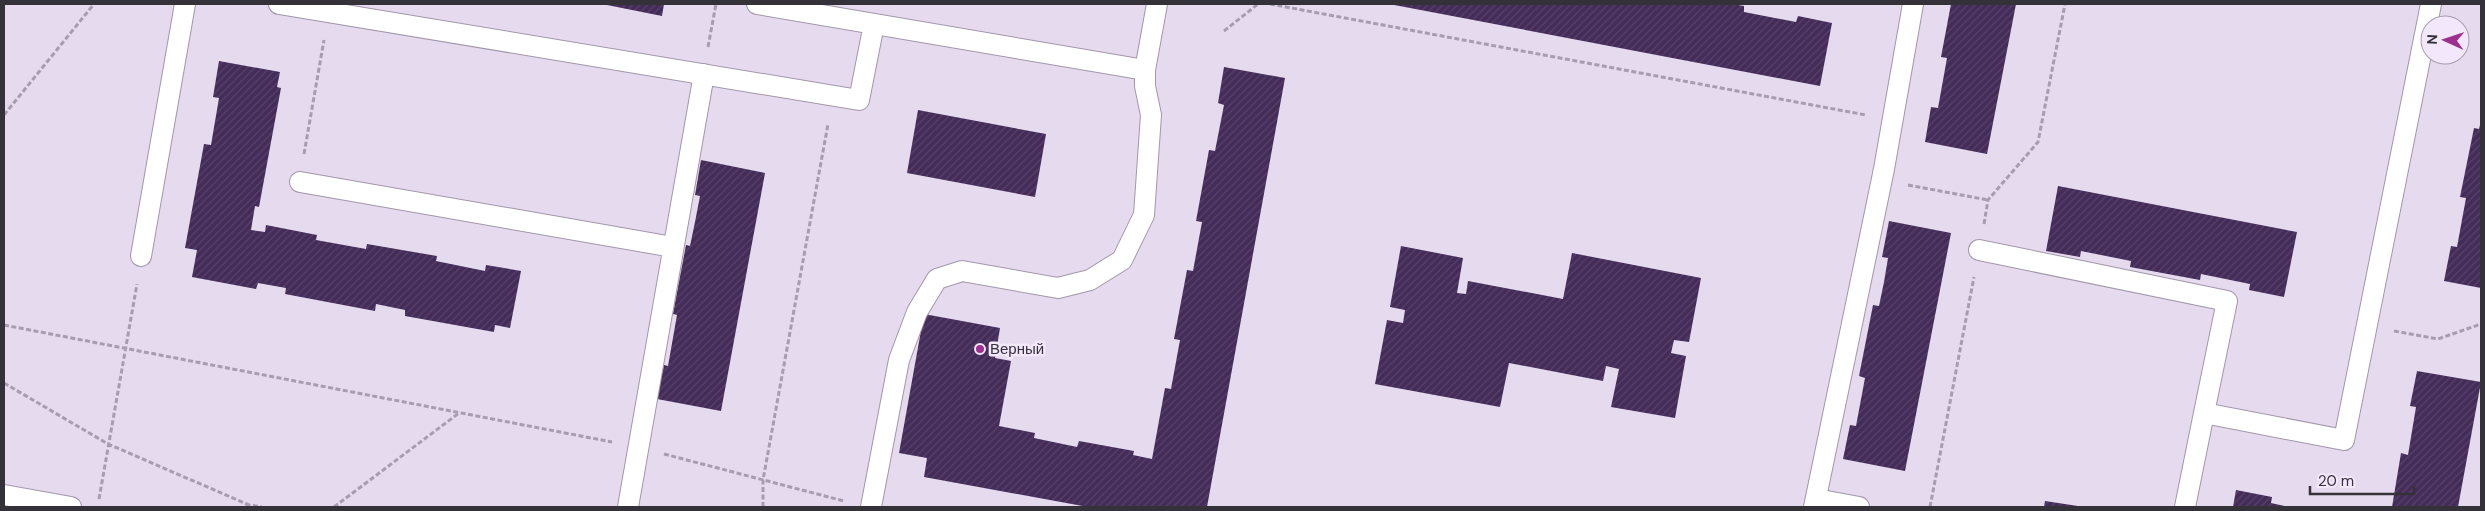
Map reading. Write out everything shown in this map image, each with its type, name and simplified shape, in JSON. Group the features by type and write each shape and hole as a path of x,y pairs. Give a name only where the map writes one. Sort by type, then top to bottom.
{"lane":[{"path":"142,256 185,4"},
{"path":"279,4 859,100 874,24"},
{"path":"757,4 1145,70"},
{"path":"871,507 899,360 917,312 937,279 962,271 1058,288 1090,280 1122,260 1144,214 1151,115 1145,86 1145,70 1157,4"},
{"path":"1859,507 1815,503 1881,180 1913,4"},
{"path":"2204,414 2344,440 2431,4"},
{"path":"628,507 704,74"},
{"path":"300,182 673,247"},
{"path":"1979,250 2227,301 2185,507"},
{"path":"4,496 72,507"}],"path":[{"path":"4,115 94,4"},
{"path":"704,74 716,4"},
{"path":"1224,32 1258,4"},
{"path":"1270,4 1870,116"},
{"path":"300,182 329,12"},
{"path":"763,507 763,480 833,96"},
{"path":"1881,180 1988,200"},
{"path":"98,507 142,256"},
{"path":"2366,326 2438,339 2481,324"},
{"path":"4,325 638,447 848,502"},
{"path":"4,382 108,444 247,506 262,507"},
{"path":"334,507 459,413"}],"building":[{"path":"602,4 664,4 662,16"},
{"path":"1389,4 1732,4 1744,6 1744,12 1796,22 1798,16 1832,23 1820,86"},
{"path":"1951,4 2016,4 1987,154 1925,142 1931,107 1938,108 1947,58 1941,57"},
{"path":"219,61 280,72 277,87 281,88 259,207 255,206 251,230 265,232 266,225 317,235 316,240 366,249 367,244 437,256 436,261 485,271 486,265 521,271 510,328 495,325 494,332 405,316 405,310 376,304 375,311 285,294 286,288 258,283 256,289 192,277 197,250 185,248 204,144 211,145 219,98 213,97"},
{"path":"1224,67 1285,78 1207,507 1088,507 924,477 927,458 899,453 924,314 1000,328 995,358 1011,361 999,426 1035,433 1034,438 1077,447 1079,441 1134,451 1133,455 1152,459 1165,388 1171,389 1180,340 1174,339 1187,270 1193,271 1202,222 1196,221 1209,150 1215,151 1224,105 1218,103"},
{"path":"918,110 1046,134 1035,197 907,173"},
{"path":"2480,125 2481,288 2444,281 2451,246 2457,247 2466,198 2460,197 2474,128 2479,129"},
{"path":"701,160 765,173 721,411 657,399 664,365 668,366 677,315 673,314 686,245 690,246 700,196 695,195"},
{"path":"2058,186 2297,232 2284,297 2249,290 2250,284 2201,274 2200,280 2130,267 2131,261 2081,251 2080,257 2046,251"},
{"path":"1889,221 1951,233 1905,471 1843,459 1850,425 1856,426 1865,378 1859,376 1873,305 1879,306 1884,282 1888,258 1882,257"},
{"path":"1401,246 1463,258 1457,293 1466,294 1468,281 1563,299 1572,253 1701,278 1689,342 1674,340 1671,353 1686,356 1675,418 1611,407 1619,369 1606,366 1603,381 1509,363 1500,407 1375,384 1387,320 1403,323 1405,310 1390,307"},
{"path":"2417,371 2481,382 2458,507 2392,507 2401,453 2408,455 2416,407 2410,406"},
{"path":"2236,490 2272,497 2271,503 2289,507 2233,507"},
{"path":"2045,501 2078,506 2078,507 2044,507"}],"place":[{"name":"Верный","path":"980,349"}]}
